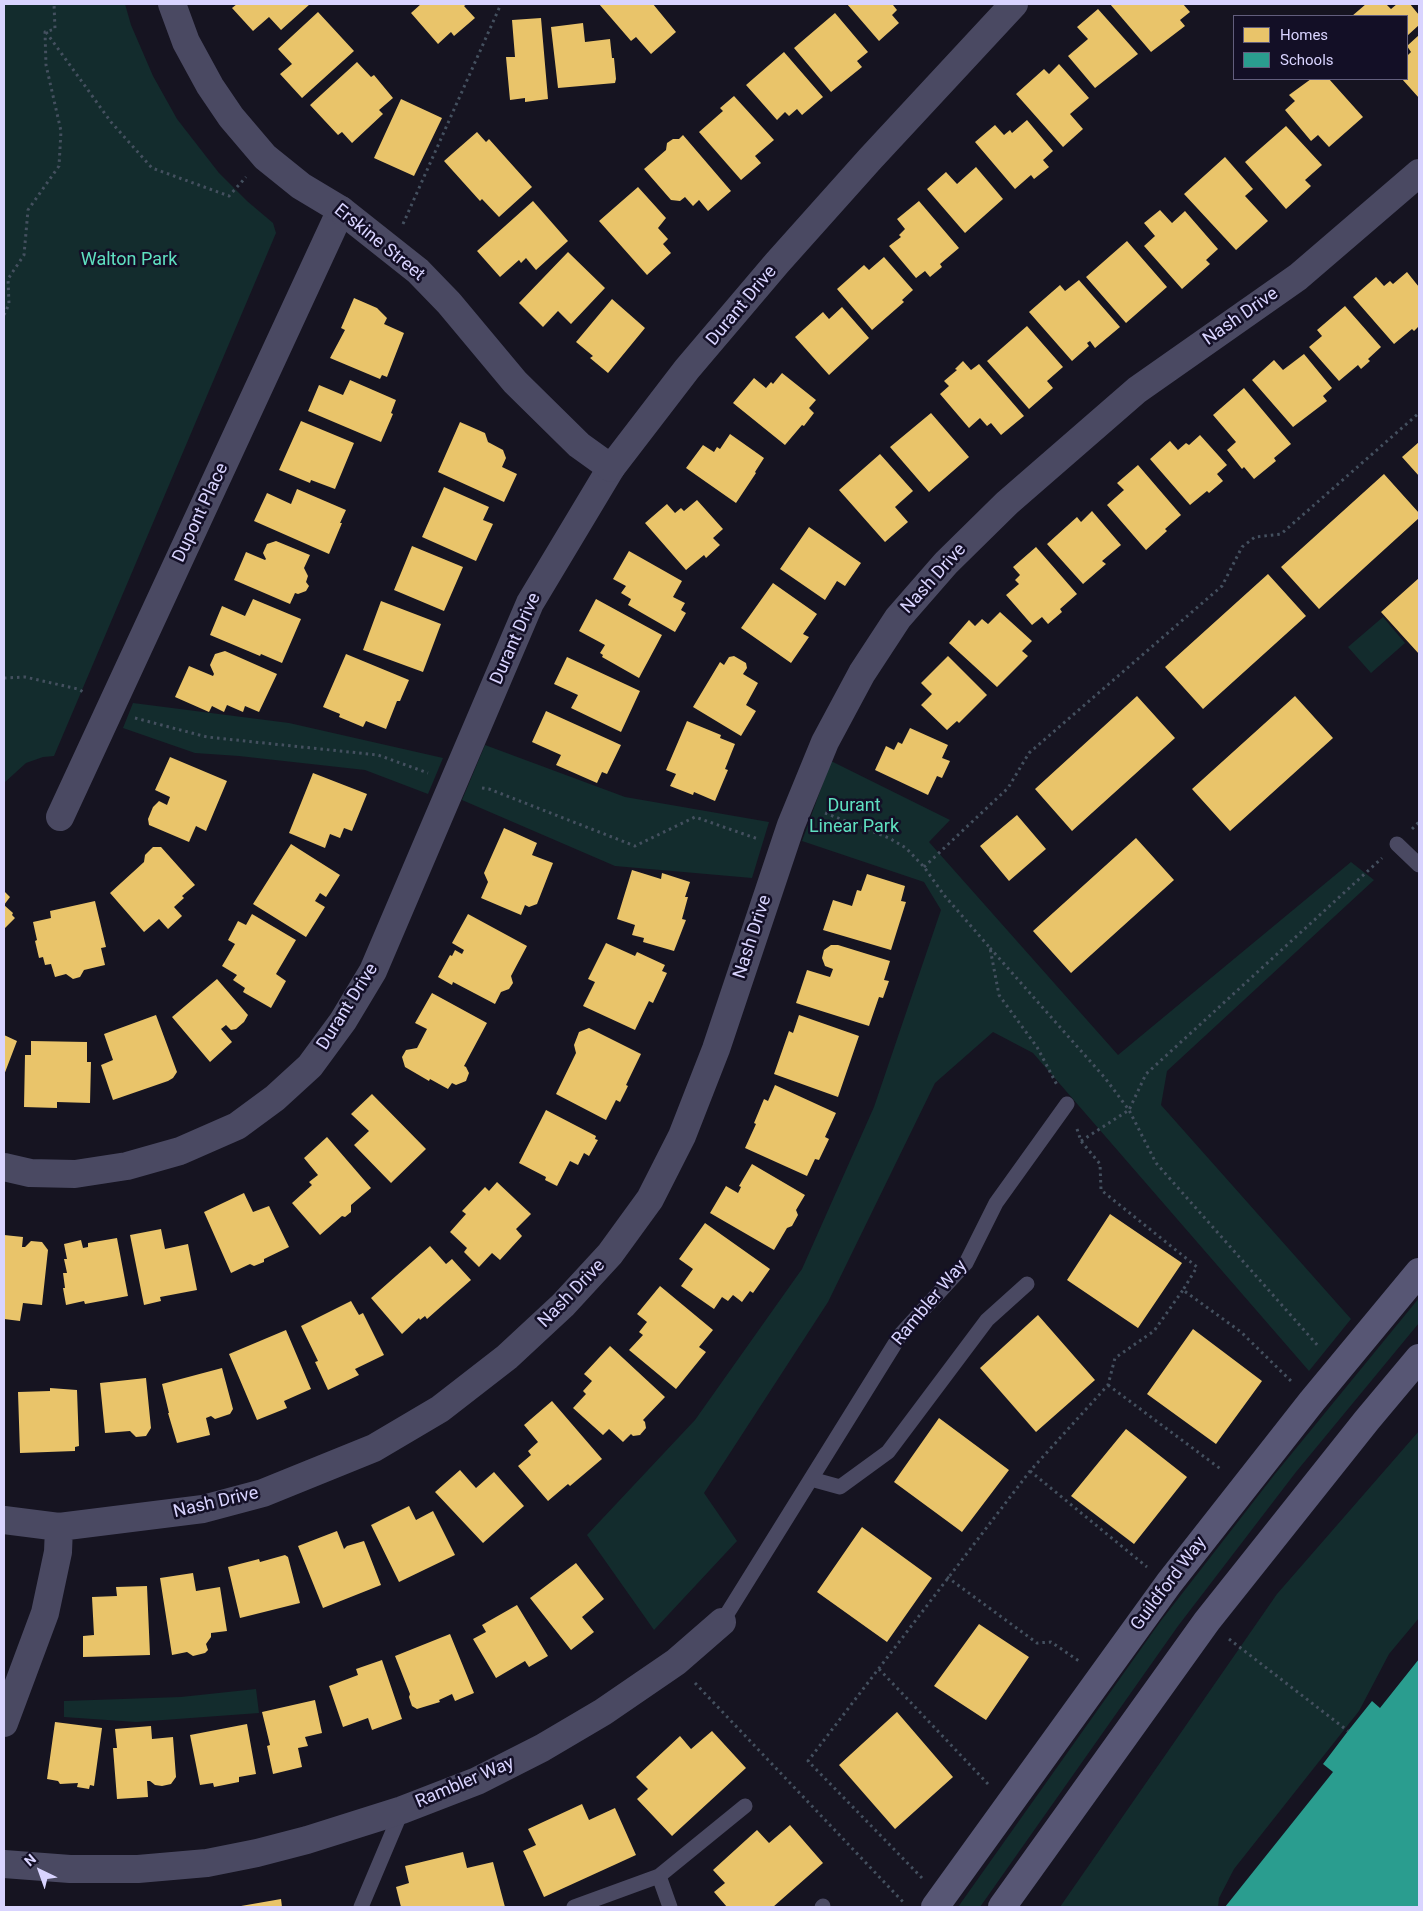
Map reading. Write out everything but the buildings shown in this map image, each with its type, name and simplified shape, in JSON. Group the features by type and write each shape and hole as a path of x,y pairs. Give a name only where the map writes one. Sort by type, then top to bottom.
{"main road":[{"name":"Guildford Way","path":"935,1907 1169,1583 1312,1400 1419,1272"},
{"path":"1002,1907 1208,1621 1367,1420 1419,1358"}],"street":[{"name":"Erskine Street","path":"172,4 186,42 210,86 231,117 265,157 300,186 341,210 418,271 449,303 515,382 579,445 610,468"},
{"name":"Durant Drive","path":"4,1168 30,1173 75,1174 127,1166 180,1151 237,1126 275,1098 310,1066 343,1021 373,970 530,603 610,468 687,369 777,263 870,159 1014,4"},
{"name":"Nash Drive","path":"4,1520 59,1527 203,1509 263,1493 374,1448 440,1409 508,1357 562,1305 610,1254 650,1199 682,1136 716,1049 791,825 825,742 862,672 898,618 946,562 1000,510 1137,390 1298,277 1419,173"},
{"name":"Dupont Place","path":"60,817 341,210"},
{"path":"4,1723 45,1613 58,1552 59,1527"},
{"name":"Rambler Way","path":"4,1864 70,1869 128,1869 207,1863 307,1840 402,1810 477,1781 542,1748 603,1712 676,1662 722,1622"}],"lane":[{"path":"1397,844 1419,865"},
{"name":"Rambler Way","path":"722,1622 901,1334 966,1263 996,1203 1067,1104"},
{"path":"812,1479 840,1487 888,1452 987,1320 1027,1284"},
{"path":"574,1907 660,1876 746,1806"},
{"path":"361,1907 402,1810"},
{"path":"660,1876 670,1907"}],"path":[{"path":"46,32 55,29 54,4"},
{"path":"389,248 403,223 501,4"},
{"path":"46,32 111,122 152,168 229,196"},
{"path":"4,315 9,304 8,279 24,255 28,210 59,166 61,131 46,66 46,32"},
{"path":"924,867 1008,788 1029,753 1222,586 1242,547 1255,537 1280,534 1419,413"},
{"path":"4,678 25,677 78,689 110,709 132,718 207,737 378,755 432,774"},
{"path":"474,787 489,789 635,846 695,818 763,840"},
{"path":"841,820 890,838 906,848 924,867 944,895 1105,1078 1129,1110 1156,1163 1319,1347"},
{"path":"1081,1141 1129,1110 1146,1074 1419,822"},
{"path":"923,1878 808,1760 1030,1471 1108,1385 1115,1358 1154,1331 1197,1267 1100,1190 1100,1164 1081,1141 1067,1104 1037,1047 999,996 990,948"},
{"path":"1183,1290 1241,1332 1292,1382"},
{"path":"1108,1385 1224,1471"},
{"path":"1030,1471 1149,1569"},
{"path":"947,1577 1036,1643 1051,1642 1079,1662"},
{"path":"1229,1639 1348,1731"},
{"path":"676,1662 905,1904"},
{"path":"879,1669 990,1786"}],"green space":[{"name":"Walton Park","path":"4,4 125,4 131,25 153,76 177,119 219,173 247,201 273,223 276,233 54,756 43,757 26,763 4,783"},
{"path":"1383,617 1405,643 1371,673 1348,647"},
{"path":"133,703 289,723 443,758 428,794 365,770 195,753 123,728"},
{"name":"Durant Linear Park","path":"485,745 625,797 769,822 752,878 615,866 462,800"},
{"path":"831,761 950,820 929,842 1118,1055 1351,862 1374,880 1167,1071 1161,1105 1351,1319 1309,1371 1033,1053 993,1032 935,1083 828,1302 704,1493 737,1541 654,1630 587,1535 695,1420 802,1269 874,1107 941,910 924,882 802,841"},
{"path":"1419,1298 1419,1323 1296,1472 1178,1626 980,1907 958,1907 1160,1622 1275,1474"},
{"path":"1419,1431 1419,1618 1389,1654 1359,1711 1234,1869 1219,1898 1218,1907 1060,1907 1277,1594"},
{"path":"256,1689 259,1713 136,1722 64,1717 64,1701 181,1697"}]}
